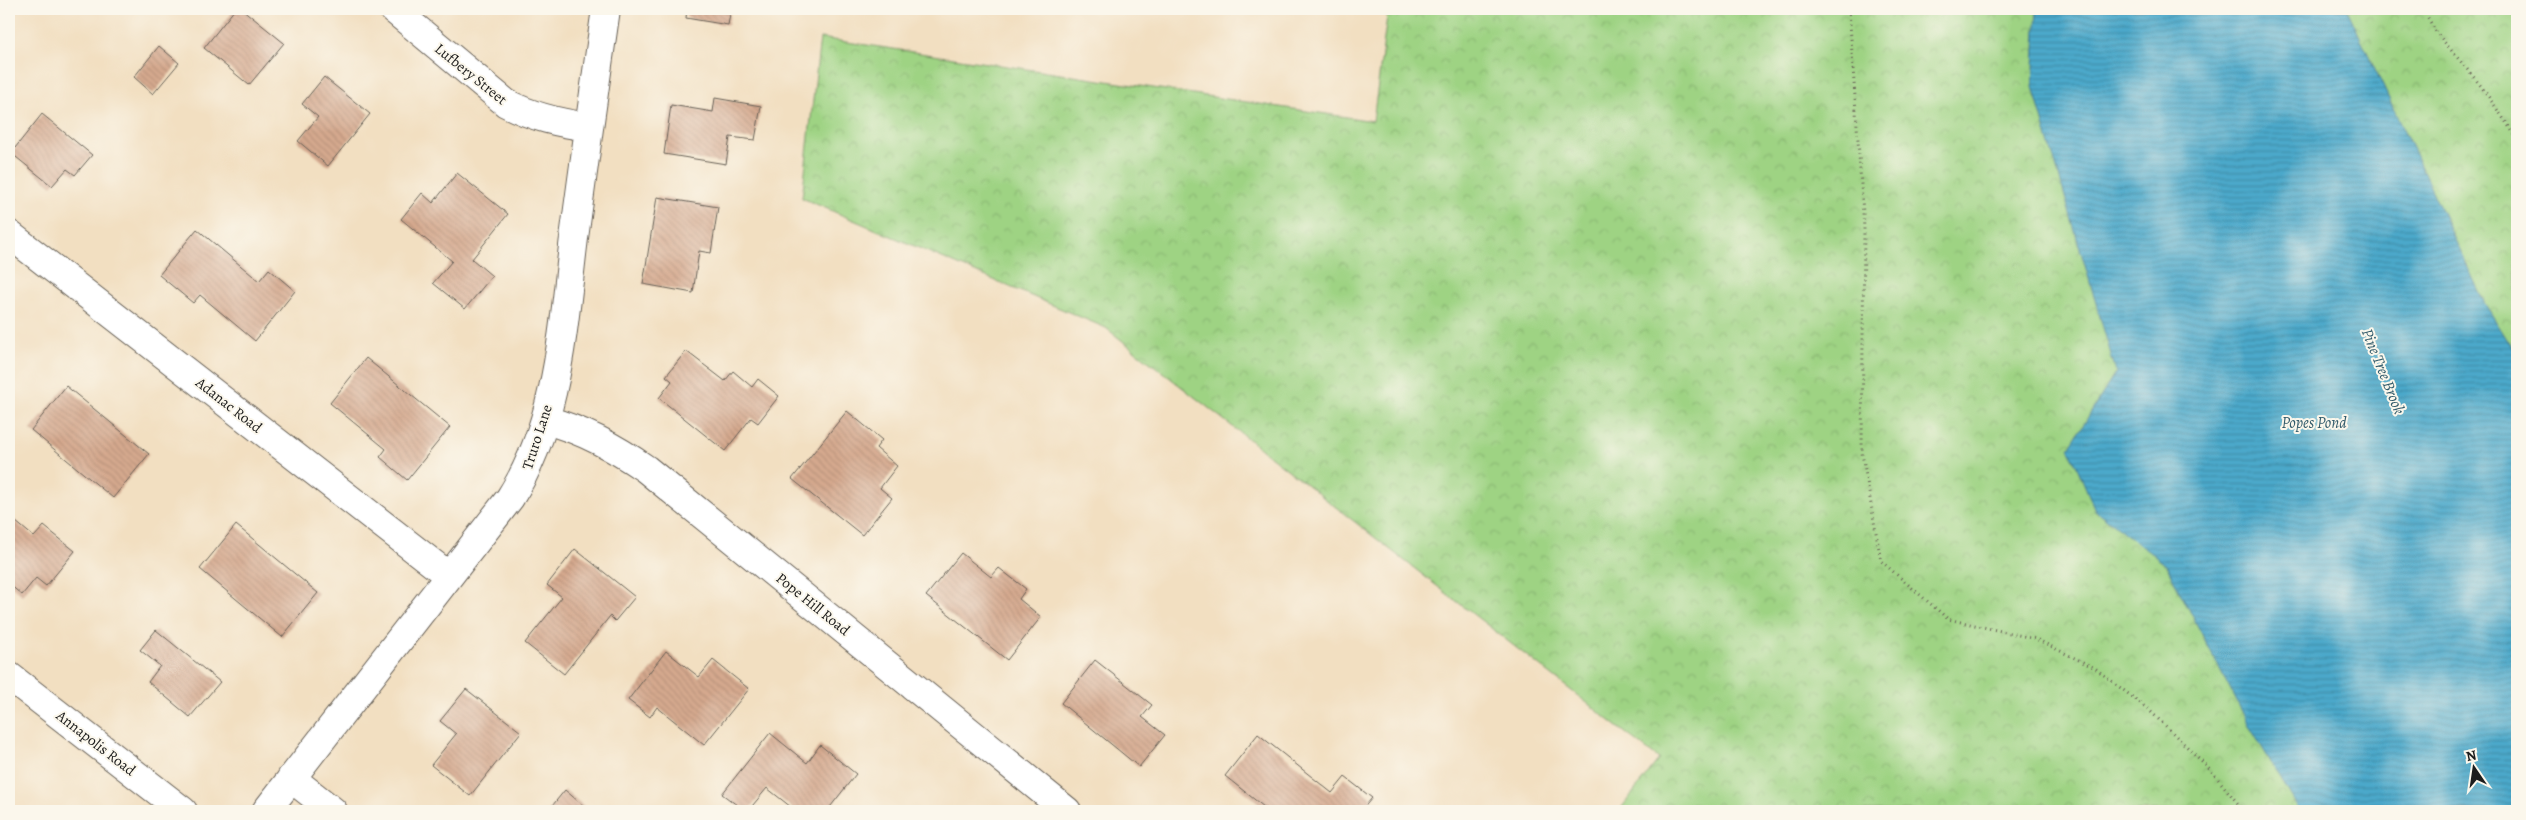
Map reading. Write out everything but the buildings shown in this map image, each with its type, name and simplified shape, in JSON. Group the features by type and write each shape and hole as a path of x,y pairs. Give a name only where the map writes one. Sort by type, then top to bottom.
{"street":[{"name":"Lufbery Street","path":"393,9 506,103 526,113 548,120 589,127"},
{"name":"Truro Lane","path":"266,811 510,498 525,475 545,420 559,347 606,9"},
{"name":"Adanac Road","path":"9,234 449,576"},
{"name":"Pope Hill Road","path":"545,420 594,437 646,469 1067,811"},
{"name":"Annapolis Road","path":"9,676 183,811"},
{"path":"291,778 333,811"}],"path":[{"path":"1849,9 1864,228 1862,453 1882,561 1948,619 2036,639 2095,668 2156,717 2209,768 2244,811"},
{"path":"2423,9 2436,32 2481,86 2517,138"}],"green space":[{"path":"1388,9 2517,9 2517,811 1619,811 1659,759 1106,328 802,198 820,38 1373,121"}],"water":[{"name":"Popes Pond","path":"2037,9 2347,9 2485,304 2517,355 2517,811 2300,811 2251,729 2166,565 2095,510 2069,448 2116,372 2033,87"}],"water label":[{"name":"Pine Tree Brook","path":"2384,371"}]}
